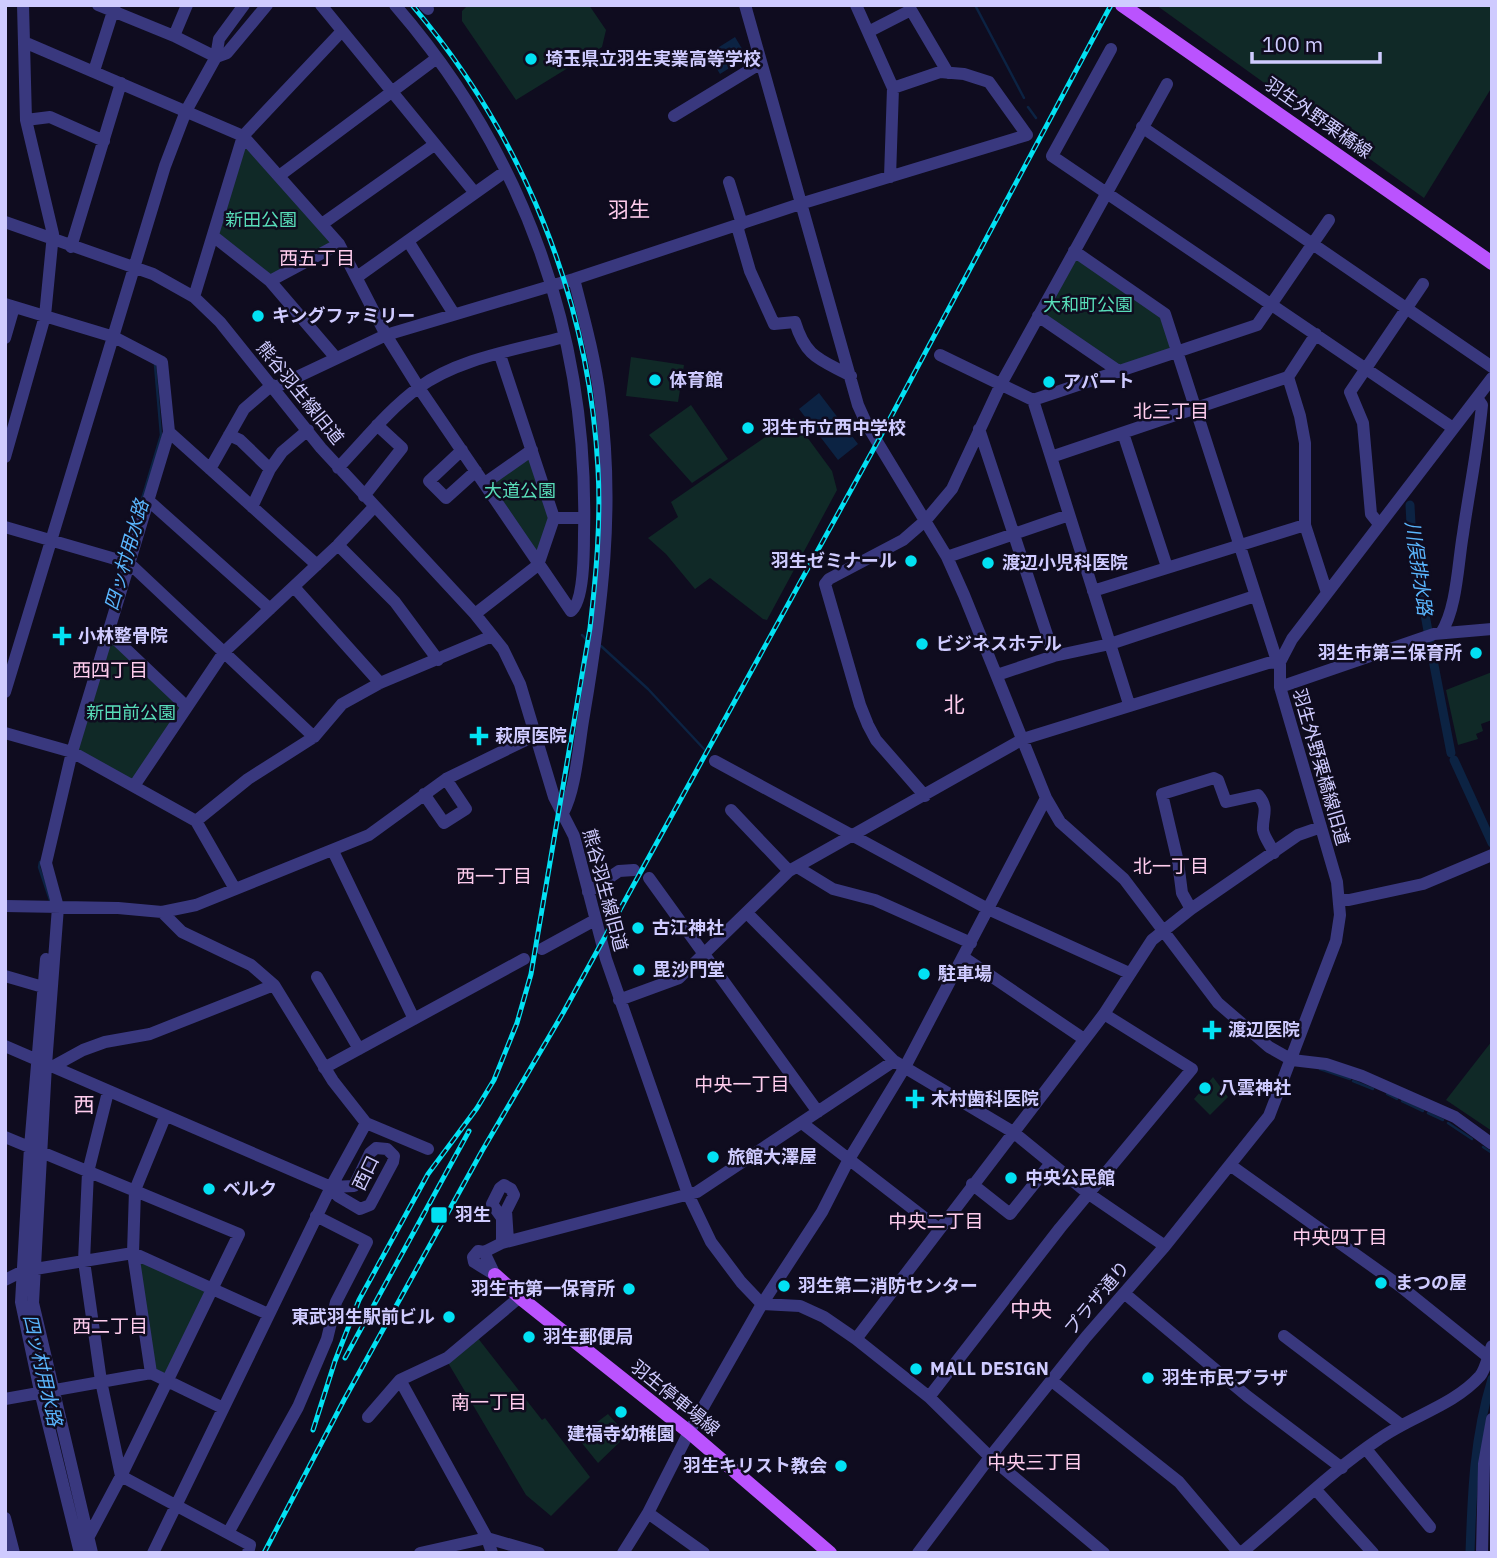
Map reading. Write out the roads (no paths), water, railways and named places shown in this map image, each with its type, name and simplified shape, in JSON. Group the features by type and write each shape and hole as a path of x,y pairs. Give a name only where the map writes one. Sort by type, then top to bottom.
{"main road":[{"name":"羽生外野栗橋線","path":"1122,5 1492,263"},
{"name":"羽生停車場線","path":"495,1275 689,1432 830,1553"}],"street":[{"path":"5,457 11,417 45,316 53,234 26,120 23,5"},
{"path":"98,5 114,8 216,57 227,53 267,5"},
{"path":"174,36 187,5"},
{"path":"6,689 165,166 186,111 216,57 219,39 244,5"},
{"path":"321,5 475,192"},
{"path":"24,42 243,136 339,244 386,335 571,611 575,609 583,565 584,518 580,439 573,380 553,285 506,172 474,112 437,58 395,5"},
{"path":"745,5 858,405 867,425 947,557 1046,798 1060,822 1124,879 1218,1003 1269,1047 1292,1060 1326,1064 1362,1076 1455,1117 1492,1144"},
{"path":"856,5 893,88 890,177"},
{"path":"94,71 114,8"},
{"path":"868,32 911,10 948,73"},
{"path":"194,297 243,136 342,31"},
{"path":"1111,49 1052,156 1453,428"},
{"path":"279,176 437,58"},
{"path":"674,116 761,62"},
{"path":"210,469 244,409 274,387 386,335 574,279 800,204 1027,135 989,82 964,74 940,72 893,88"},
{"path":"72,247 121,83"},
{"path":"925,796 876,740 868,725 825,584 829,579 903,540 926,520 952,489 1001,384 1167,84"},
{"path":"26,120 50,117 104,141"},
{"path":"1142,127 1492,367"},
{"path":"322,225 434,145"},
{"path":"357,277 506,172"},
{"path":"729,182 750,271 774,324 795,322 800,339 811,354 851,376"},
{"path":"940,355 1034,400 1120,372 1257,324 1329,220"},
{"name":"熊谷羽生線旧道","path":"5,222 164,279 194,297 219,322 338,467 475,614 512,664 554,797 574,836 594,920 619,1000 688,1194 716,1250 762,1304"},
{"path":"213,236 270,281 337,358"},
{"path":"408,241 454,314"},
{"path":"270,281 339,244"},
{"path":"1074,251 1163,312 1178,351 1255,596 1275,655 1280,662"},
{"path":"563,813 571,785 598,637 608,519 600,396 574,279"},
{"path":"1379,524 1371,514 1363,423 1350,392 1423,284"},
{"path":"5,338 9,306 114,337 162,362 169,432 72,752 46,863 53,907 45,1064 28,1270 21,1302 92,1553"},
{"path":"1038,316 1120,372"},
{"path":"1051,457 1288,377 1316,334"},
{"path":"338,467 377,425 419,387 459,367 564,337"},
{"path":"475,614 538,565 554,517 499,355"},
{"path":"1288,377 1305,443 1305,525 1327,593"},
{"name":"羽生外野栗橋線旧道","path":"1292,1060 1336,941 1340,900 1279,687 1280,662 1292,639 1492,378"},
{"path":"1434,635 1447,622 1453,595 1482,405 1477,398"},
{"path":"1034,400 1129,704"},
{"path":"364,496 402,449 377,425"},
{"path":"979,429 1054,656"},
{"path":"252,507 270,469 282,452 308,430"},
{"path":"169,432 317,565"},
{"path":"1123,433 1167,567"},
{"path":"229,435 240,440 270,469"},
{"path":"462,450 429,481 446,498 477,471"},
{"path":"485,483 532,450"},
{"path":"149,500 270,609"},
{"path":"134,786 224,652 338,545 374,507"},
{"path":"947,557 1069,515"},
{"path":"554,517 584,518"},
{"path":"1093,591 1305,525"},
{"path":"5,527 129,563 314,737"},
{"path":"338,545 396,602 438,660"},
{"path":"294,587 380,683"},
{"path":"997,675 1054,656 1110,645 1255,596"},
{"path":"1279,687 1434,635 1492,629"},
{"path":"109,633 186,706"},
{"path":"196,821 248,779 314,737 342,704 380,683 492,636"},
{"path":"619,1000 679,978 793,869 1023,739 1129,704 1268,663 1280,662"},
{"path":"5,733 72,752 196,821 235,889"},
{"path":"5,906 162,912 196,905 369,835 446,779 536,735"},
{"path":"715,761 988,909 1129,973"},
{"path":"1191,909 1183,898 1162,794 1214,778 1218,780 1226,802 1258,795 1266,812 1263,830 1274,853"},
{"path":"424,794 444,823 466,809 446,779"},
{"path":"622,1553 648,1513 689,1432 762,1304 822,1212 899,1064 971,943 1017,849 1046,798"},
{"path":"731,810 793,869 833,889 874,900 971,943"},
{"path":"856,1339 1104,1014 1152,940 1191,909 1298,835 1321,827"},
{"path":"333,851 414,1019"},
{"path":"1340,900 1423,884 1492,855"},
{"path":"588,892 619,871 634,870"},
{"path":"649,878 818,1112"},
{"path":"45,1064 43,987 53,907"},
{"path":"162,912 182,932 251,965 274,985 324,1068 366,1123 428,1149"},
{"path":"747,913 899,1064 1013,1132 1089,1194 1165,1246"},
{"path":"542,948 594,920"},
{"path":"963,957 1084,1039"},
{"path":"324,1068 524,959"},
{"path":"5,976 43,987"},
{"path":"317,977 359,1049"},
{"path":"45,1064 104,1042 150,1034 274,985"},
{"path":"929,1397 1089,1194 1192,1069 1104,1014"},
{"path":"5,1046 331,1187"},
{"name":"プラザ通り","path":"918,1553 990,1457 1269,1116 1292,1060"},
{"path":"495,1275 474,1262 476,1252 697,1192 818,1112 899,1064"},
{"path":"108,1092 88,1172 84,1261 101,1381 121,1476 250,1545 248,1553"},
{"path":"150,1373 133,1254 135,1190 165,1117"},
{"path":"153,1553 316,1216 366,1123"},
{"path":"802,1123 939,1229"},
{"path":"5,1137 239,1234 88,1538"},
{"name":"西口","path":"376,1147 387,1149 394,1156 366,1208 355,1207 338,1196 331,1187 354,1186 370,1153 376,1147"},
{"path":"972,1184 1010,1214 1051,1163"},
{"path":"1052,1381 1180,1482 1240,1553 1366,1449 1400,1424 1432,1411 1460,1393 1482,1374 1490,1354 1310,1220 1230,1165"},
{"path":"228,1533 298,1407 327,1339 336,1302 367,1242 316,1216"},
{"path":"5,1280 28,1270 133,1254 268,1314"},
{"path":"1124,1293 1247,1396 1342,1468"},
{"path":"368,1417 400,1380 447,1358 520,1297"},
{"path":"762,1304 800,1306 824,1317 856,1339 929,1397 990,1457 1104,1553"},
{"path":"1284,1336 1400,1424"},
{"path":"5,1399 150,1373 223,1408"},
{"path":"400,1380 487,1538 492,1553"},
{"path":"47,1390 80,1553"},
{"path":"1482,1553 1487,1511 1485,1464 1492,1419"},
{"path":"1366,1449 1430,1527"},
{"path":"1316,1490 1373,1553"},
{"path":"648,1513 704,1553"},
{"path":"5,1518 14,1553"},
{"path":"420,1553 487,1538 539,1553"}],"water":[{"path":"735,37 747,57 720,74 708,54"},
{"path":"819,393 858,444 838,460 799,409"}],"waterway":[{"path":"975,5 1024,98"},
{"path":"1028,107 1036,118"},
{"name":"四ッ村用水路","path":"125,556 161,435 155,365"},
{"name":"川俣排水路","path":"1410,505 1412,543 1428,631"},
{"path":"582,635 586,639"},
{"name":"川俣排水路","path":"1429,639 1451,753"},
{"path":"601,646 648,689 704,749"},
{"name":"川俣排水路","path":"1454,760 1492,843"},
{"name":"四ッ村用水路","path":"40,862 39,867 50,900"},
{"path":"1320,1069 1350,1079"},
{"path":"1353,1081 1373,1089"},
{"path":"1387,1094 1397,1099"},
{"path":"1402,1101 1423,1111"},
{"path":"1428,1113 1443,1120"},
{"path":"1448,1123 1472,1139"},
{"path":"1483,1147 1492,1153"},
{"name":"四ッ村用水路","path":"36,1345 42,1366"},
{"path":"1470,1553 1478,1444 1492,1379"},
{"name":"四ッ村用水路","path":"48,1396 55,1424"}],"railway":[{"path":"313,1430 335,1361 359,1300 428,1174 477,1108 494,1080 517,1023 531,974 590,628 597,549 599,489 592,405 581,343 564,282 543,222 517,164 487,109 412,5"},
{"path":"264,1553 344,1400 482,1151 563,1013 878,441 1111,5"},
{"path":"345,1358 469,1131"}],"place":[{"name":"埼玉県立羽生実業高等学校","path":"531,59"},
{"name":"キングファミリー","path":"258,316"},
{"name":"体育館","path":"655,380"},
{"name":"アパート","path":"1049,382"},
{"name":"羽生市立西中学校","path":"748,428"},
{"name":"羽生ゼミナール","path":"911,561"},
{"name":"渡辺小児科医院","path":"988,563"},
{"name":"小林整骨院","path":"62,636"},
{"name":"ビジネスホテル","path":"922,644"},
{"name":"羽生市第三保育所","path":"1476,653"},
{"name":"萩原医院","path":"479,736"},
{"name":"古江神社","path":"638,928"},
{"name":"毘沙門堂","path":"639,970"},
{"name":"駐車場","path":"924,974"},
{"name":"渡辺医院","path":"1212,1030"},
{"name":"八雲神社","path":"1205,1088"},
{"name":"木村歯科医院","path":"915,1099"},
{"name":"旅館大澤屋","path":"713,1157"},
{"name":"中央公民館","path":"1011,1178"},
{"name":"ベルク","path":"209,1189"},
{"name":"羽生","path":"439,1215"},
{"name":"まつの屋","path":"1381,1283"},
{"name":"羽生第二消防センター","path":"784,1286"},
{"name":"羽生市第一保育所","path":"629,1289"},
{"name":"東武羽生駅前ビル","path":"449,1317"},
{"name":"羽生郵便局","path":"529,1337"},
{"name":"MALL DESIGN","path":"916,1369"},
{"name":"羽生市民プラザ","path":"1148,1378"},
{"name":"建福寺幼稚園","path":"621,1412"},
{"name":"羽生キリスト教会","path":"841,1466"}],"district":[{"name":"羽生","path":"629,210"},
{"name":"西五丁目","path":"317,258"},
{"name":"北三丁目","path":"1171,411"},
{"name":"西四丁目","path":"110,670"},
{"name":"北","path":"954,705"},
{"name":"北一丁目","path":"1171,866"},
{"name":"西一丁目","path":"494,876"},
{"name":"中央一丁目","path":"742,1084"},
{"name":"西","path":"84,1105"},
{"name":"中央二丁目","path":"936,1221"},
{"name":"中央四丁目","path":"1340,1237"},
{"name":"中央","path":"1031,1310"},
{"name":"西二丁目","path":"110,1326"},
{"name":"南一丁目","path":"489,1402"},
{"name":"中央三丁目","path":"1035,1462"}],"park label":[{"name":"新田公園","path":"261,220"},
{"name":"大和町公園","path":"1088,305"},
{"name":"大道公園","path":"520,491"},
{"name":"新田前公園","path":"131,713"}]}
